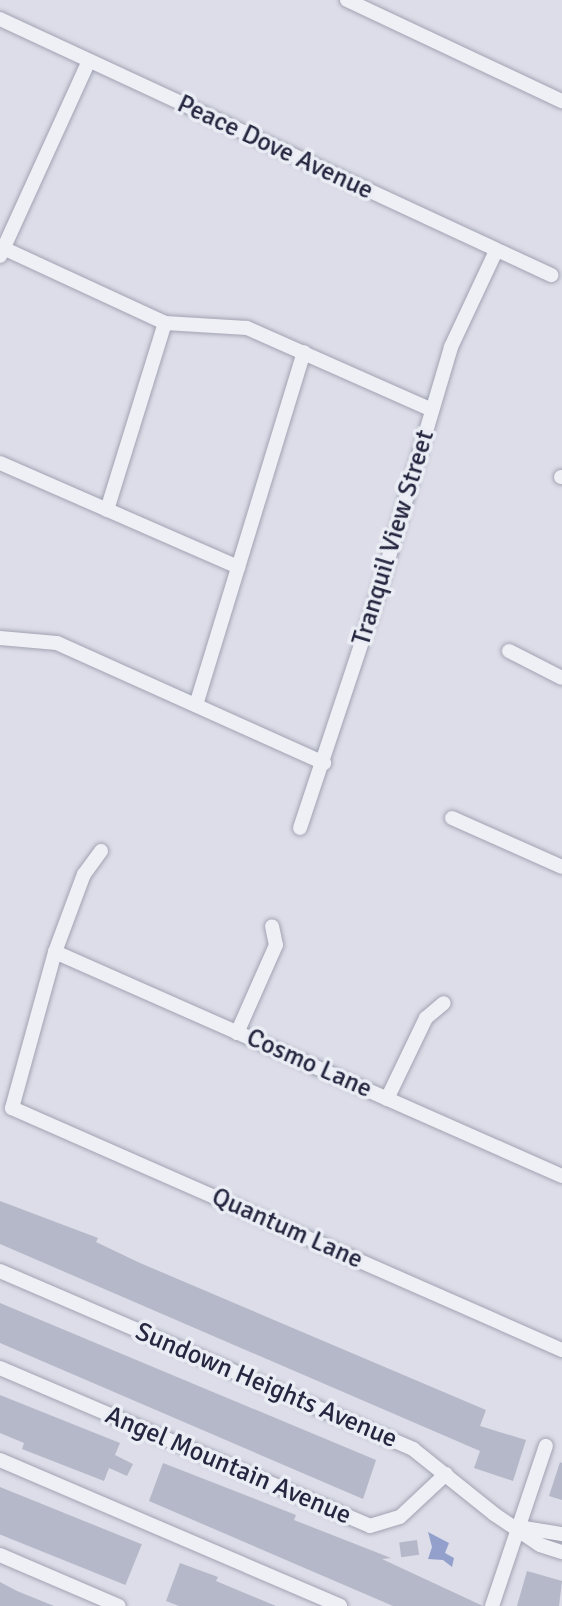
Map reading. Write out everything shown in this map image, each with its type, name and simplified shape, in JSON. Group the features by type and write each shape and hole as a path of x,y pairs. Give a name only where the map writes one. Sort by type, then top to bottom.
{"street":[{"path":"346,0 562,101"},
{"name":"Peace Dove Avenue","path":"0,19 551,275"},
{"path":"89,61 2,252 165,323 247,328 432,410"},
{"name":"Tranquil View Street","path":"300,828 324,763 451,347 496,251"},
{"path":"107,510 165,323"},
{"path":"196,705 304,352"},
{"path":"0,463 238,567"},
{"path":"0,638 57,643 324,763"},
{"path":"509,651 562,678"},
{"path":"452,818 562,867"},
{"path":"55,952 84,874 101,851"},
{"path":"237,1033 276,945 272,926"},
{"name":"Cosmo Lane","path":"55,952 562,1176"},
{"name":"Quantum Lane","path":"55,952 12,1108 562,1350"},
{"path":"387,1099 426,1018 444,1003"},
{"name":"Sundown Heights Avenue","path":"0,1271 413,1449 446,1474 472,1499 540,1545 562,1552"},
{"name":"Angel Mountain Avenue","path":"0,1368 370,1525 400,1517 446,1474"},
{"path":"492,1606 516,1527 546,1446"},
{"path":"0,1460 340,1606"},
{"name":"Sundown Heights Avenue","path":"516,1527 562,1534"},
{"path":"0,1555 119,1606"}],"water":[{"path":"428,1532 449,1543 445,1553 454,1558 452,1567 443,1560 428,1559 432,1547"}],"building":[{"path":"0,1201 98,1238 96,1242 140,1263 486,1410 480,1426 526,1440 513,1481 474,1468 480,1451 0,1244"},
{"path":"0,1303 376,1460 363,1499 0,1343"},
{"path":"0,1395 120,1443 115,1455 133,1464 127,1476 109,1468 104,1481 22,1449 24,1443 0,1433"},
{"path":"560,1462 562,1463 562,1500 549,1496"},
{"path":"163,1463 296,1515 294,1520 391,1558 382,1559 483,1606 393,1606 149,1501"},
{"path":"0,1487 142,1544 125,1585 0,1534"},
{"path":"417,1540 419,1555 401,1557 399,1543"},
{"path":"180,1563 218,1577 216,1581 276,1606 179,1606 166,1601"},
{"path":"527,1571 562,1581 559,1606 517,1606"},
{"path":"0,1582 17,1591 54,1606 0,1606"}]}
